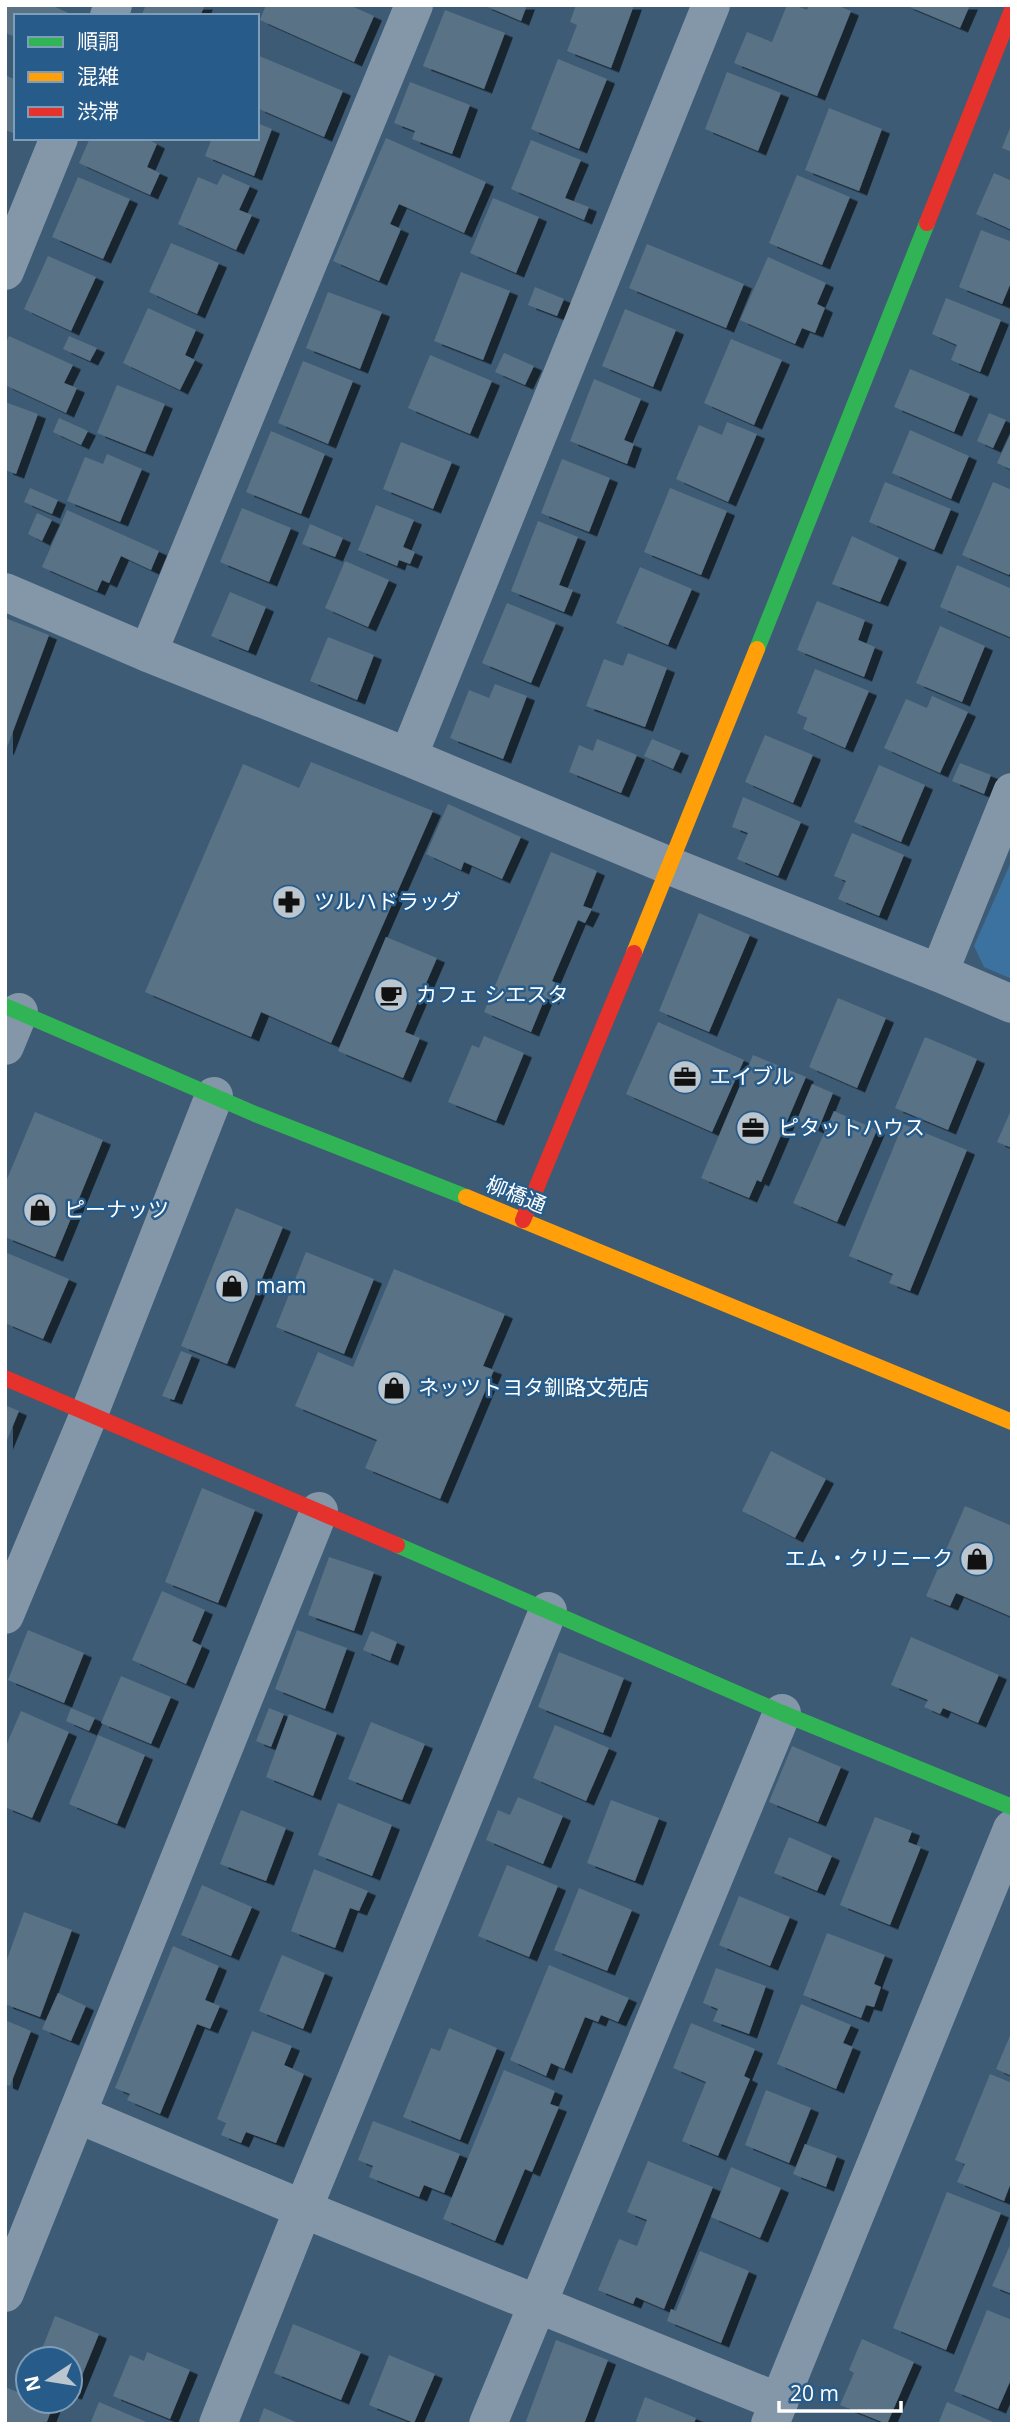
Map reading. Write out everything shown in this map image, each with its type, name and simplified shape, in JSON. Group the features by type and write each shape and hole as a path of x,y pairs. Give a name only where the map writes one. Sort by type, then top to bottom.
{"street":[{"path":"148,653 414,5"},
{"path":"408,757 711,5"},
{"path":"523,1220 670,866 1012,10"},
{"path":"5,271 58,140"},
{"path":"5,592 148,653 1012,1004"},
{"path":"939,973 1012,792"},
{"name":"柳橋通","path":"10,1021 214,1096 1012,1422"},
{"path":"5,1615 89,1415 214,1096"},
{"path":"5,1378 319,1511 782,1713 1012,1807"},
{"path":"5,2293 319,1511"},
{"path":"218,2424 303,2209 548,1611"},
{"path":"488,2424 536,2302 782,1713"},
{"path":"77,2114 303,2209 536,2302 775,2413 1012,1829"}],"shaded area":[{"path":"1012,860 1012,979 984,967 974,946"}],"building":[{"path":"5,5 51,5 71,14 14,14 14,36 5,33"},
{"path":"146,5 205,5 201,14 142,14"},
{"path":"266,5 349,5 374,16 354,62 260,20"},
{"path":"483,5 527,5 521,21"},
{"path":"576,5 634,5 611,68 567,51 577,25 570,22"},
{"path":"787,5 807,10 809,5 836,5 851,11 817,96 734,63 747,32 772,42"},
{"path":"905,5 970,5 960,28"},
{"path":"445,10 505,33 484,89 423,66"},
{"path":"259,56 343,91 324,137 259,109"},
{"path":"558,59 607,79 579,149 531,129"},
{"path":"727,72 781,93 758,151 705,129"},
{"path":"5,75 14,79 14,133 5,130"},
{"path":"410,82 470,105 452,154 412,139 415,131 394,123"},
{"path":"829,108 882,129 859,191 805,170"},
{"path":"1012,123 1012,152 1002,148"},
{"path":"259,124 272,129 254,176 205,156 211,140 259,140"},
{"path":"386,138 486,182 464,233 399,204 390,224 401,229 379,281 333,261"},
{"path":"89,140 149,140 157,144 147,167 160,173 150,195 79,163"},
{"path":"531,140 581,160 565,198 589,207 584,220 511,189"},
{"path":"994,173 1012,181 1012,230 976,214"},
{"path":"223,174 250,186 239,210 252,215 236,250 178,224 198,177 217,185"},
{"path":"797,175 850,197 822,265 769,243"},
{"path":"78,177 130,199 103,259 52,237"},
{"path":"493,198 539,217 516,273 470,253"},
{"path":"981,230 1012,242 1012,280 1002,304 959,287"},
{"path":"171,243 219,263 197,314 149,292"},
{"path":"647,244 744,284 726,328 629,288"},
{"path":"48,256 96,277 71,331 24,309"},
{"path":"768,257 826,283 817,304 825,308 815,333 802,328 795,344 740,320"},
{"path":"461,272 510,291 483,360 434,341"},
{"path":"535,287 564,299 557,316 528,305"},
{"path":"328,292 382,312 360,369 306,348"},
{"path":"946,298 1001,320 980,372 951,360 957,345 932,334"},
{"path":"148,308 196,330 185,355 195,360 180,390 123,363"},
{"path":"625,309 676,330 653,387 602,366"},
{"path":"9,336 73,365 64,383 77,388 66,413 5,385 5,345"},
{"path":"69,336 97,348 90,361 63,349"},
{"path":"731,339 782,360 754,425 704,403"},
{"path":"504,353 534,366 525,385 495,372"},
{"path":"430,355 492,381 470,434 408,408"},
{"path":"303,361 353,381 328,444 278,423"},
{"path":"910,369 970,394 954,432 894,407"},
{"path":"594,379 641,399 624,440 634,444 627,464 570,441"},
{"path":"117,385 165,404 145,452 97,433"},
{"path":"5,402 38,414 16,474 5,470"},
{"path":"989,413 1006,420 993,448 977,441"},
{"path":"59,418 88,431 81,445 53,432"},
{"path":"727,422 757,434 728,502 676,479 699,425 722,435"},
{"path":"910,430 969,456 951,499 892,473"},
{"path":"271,431 325,454 301,514 246,492"},
{"path":"1012,431 1012,470 997,463"},
{"path":"401,442 452,462 433,509 383,489"},
{"path":"107,454 142,469 120,522 67,501 85,457 103,464"},
{"path":"562,459 610,478 589,532 541,513"},
{"path":"885,482 951,509 934,550 869,522"},
{"path":"993,482 1012,490 1012,568 1009,575 962,555"},
{"path":"30,488 58,500 52,514 24,502"},
{"path":"670,488 727,511 701,575 644,552"},
{"path":"376,505 414,520 403,547 415,552 410,564 399,560 397,566 358,550"},
{"path":"242,508 291,528 269,582 220,562"},
{"path":"67,510 159,551 151,570 121,556 109,583 102,580 97,591 42,567"},
{"path":"37,513 52,520 42,541 28,534"},
{"path":"538,521 578,537 559,585 573,590 564,612 511,591"},
{"path":"310,524 343,538 335,557 302,544"},
{"path":"852,536 899,558 880,602 832,584"},
{"path":"345,561 389,580 368,627 325,608"},
{"path":"957,565 1012,589 1012,638 940,607"},
{"path":"640,567 692,589 668,645 616,623"},
{"path":"230,592 266,607 248,651 211,636"},
{"path":"817,601 865,620 858,640 875,647 864,677 797,650"},
{"path":"507,603 556,623 531,683 482,663"},
{"path":"5,618 49,635 6,750 5,750"},
{"path":"940,626 985,646 962,702 916,683"},
{"path":"328,637 374,655 357,700 310,681"},
{"path":"628,653 667,668 645,727 586,706 604,659 623,666"},
{"path":"815,669 869,691 845,748 803,729 807,718 797,713"},
{"path":"495,684 527,696 503,759 450,738 469,690 489,698"},
{"path":"932,696 968,712 940,773 884,748 906,699 927,708"},
{"path":"765,735 813,755 793,803 745,782"},
{"path":"597,739 637,755 621,793 569,772 579,745 593,751"},
{"path":"652,739 681,751 673,769 644,756"},
{"name":"ツルハドラッグ","path":"311,762 433,811 331,1043 261,1012 251,1037 145,992 243,764 299,788"},
{"path":"960,763 991,775 984,794 952,781"},
{"path":"879,765 925,785 901,842 854,822"},
{"path":"743,797 801,822 778,876 737,859 748,833 732,827"},
{"path":"448,804 521,837 502,879 464,862 461,870 426,854"},
{"path":"852,833 904,855 879,916 838,899 846,881 834,876"},
{"path":"551,852 597,871 583,906 592,909 585,923 578,920 552,981 558,984 551,1000 545,998 531,1032 484,1012"},
{"path":"699,913 750,935 709,1032 659,1011"},
{"name":"カフェ シエスタ","path":"386,937 437,958 405,1032 420,1038 403,1078 338,1051"},
{"path":"838,998 886,1018 857,1088 809,1067"},
{"name":"エイブル","path":"658,1022 744,1060 712,1132 626,1094"},
{"path":"484,1036 524,1053 496,1121 448,1102 472,1045 479,1048"},
{"path":"925,1037 977,1059 948,1130 895,1108"},
{"name":"ピタットハウス","path":"753,1055 806,1077 761,1182 757,1180 749,1198 701,1178"},
{"path":"812,1084 833,1093 818,1130 797,1120"},
{"path":"1012,1108 1012,1148 997,1142"},
{"path":"834,1111 877,1130 837,1222 793,1203"},
{"name":"ピーナッツ","path":"35,1112 103,1140 55,1257 5,1237 5,1184"},
{"path":"903,1124 967,1150 910,1291 889,1283 893,1274 849,1256"},
{"name":"mam","path":"236,1208 283,1227 227,1364 181,1346"},
{"path":"5,1252 69,1279 43,1339 5,1323"},
{"path":"306,1252 374,1279 344,1354 276,1327"},
{"name":"ネッツトヨタ釧路文苑店","path":"394,1269 505,1314 483,1366 494,1370 440,1499 365,1468 377,1440 295,1406 318,1352 353,1367"},
{"path":"181,1351 192,1355 174,1400 162,1396"},
{"path":"5,1405 19,1411 5,1445"},
{"path":"771,1451 826,1479 795,1538 742,1511"},
{"path":"202,1488 255,1510 218,1603 165,1582"},
{"name":"エム・クリニーク","path":"965,1506 1012,1526 1012,1617 956,1593 950,1606 926,1596"},
{"path":"329,1557 374,1572 354,1631 308,1615"},
{"path":"162,1591 205,1610 192,1641 202,1646 186,1684 132,1660"},
{"path":"28,1630 84,1653 64,1703 8,1680"},
{"path":"297,1630 347,1648 325,1709 275,1689"},
{"path":"371,1631 397,1642 390,1661 363,1650"},
{"path":"911,1637 999,1675 978,1723 943,1708 940,1714 924,1707 928,1700 891,1685"},
{"path":"559,1652 624,1678 603,1733 538,1707"},
{"path":"121,1676 171,1697 151,1744 101,1723"},
{"path":"71,1708 95,1718 89,1731 66,1721"},
{"path":"269,1708 284,1714 271,1747 256,1741"},
{"path":"21,1711 69,1732 32,1818 5,1807 5,1748"},
{"path":"289,1714 337,1733 313,1796 266,1777"},
{"path":"371,1722 425,1744 402,1800 348,1779"},
{"path":"555,1725 609,1748 586,1801 533,1778"},
{"path":"98,1735 145,1755 117,1824 69,1804"},
{"path":"792,1746 841,1767 818,1822 769,1802"},
{"path":"518,1797 563,1816 543,1864 486,1840 498,1810 510,1815"},
{"path":"611,1800 659,1818 635,1881 587,1863"},
{"path":"338,1803 392,1825 372,1876 318,1855"},
{"path":"241,1810 286,1828 266,1881 220,1864"},
{"path":"875,1817 912,1831 908,1842 921,1847 890,1925 840,1905"},
{"path":"789,1837 832,1856 817,1891 774,1873"},
{"path":"507,1865 558,1886 529,1957 478,1936"},
{"path":"314,1869 368,1891 359,1911 350,1908 335,1948 291,1931"},
{"path":"202,1885 252,1907 231,1956 181,1935"},
{"path":"579,1888 632,1910 607,1971 554,1950"},
{"path":"739,1896 790,1917 770,1966 719,1945"},
{"path":"24,1912 72,1930 40,2017 5,2004 5,1965"},
{"path":"827,1933 885,1955 874,1984 881,1987 874,2007 866,2005 861,2018 803,1995"},
{"path":"173,1946 219,1966 205,2000 220,2006 210,2029 197,2024 160,2114 127,2100 130,2094 115,2088"},
{"path":"282,1955 325,1973 303,2029 259,2011"},
{"path":"549,1965 629,1998 618,2022 601,2015 598,2022 585,2017 564,2069 551,2063 546,2076 510,2060"},
{"path":"716,1968 766,1986 749,2034 713,2021 718,2009 703,2003"},
{"path":"58,1993 86,2006 71,2041 42,2029"},
{"path":"801,2004 851,2025 843,2043 853,2047 836,2089 777,2064"},
{"path":"5,2020 31,2031 10,2086 5,2084"},
{"path":"691,2023 755,2049 744,2076 750,2079 718,2156 682,2141 706,2082 673,2068"},
{"path":"449,2028 497,2048 460,2140 403,2117 431,2048 440,2051"},
{"path":"252,2031 292,2046 284,2065 304,2074 276,2143 246,2132 241,2143 221,2135 226,2123 217,2119"},
{"path":"1012,2031 1012,2076 996,2069"},
{"path":"504,2070 555,2091 550,2104 559,2107 532,2172 525,2169 495,2241 443,2219"},
{"path":"990,2074 1012,2083 1012,2180 1004,2201 957,2182 965,2164 955,2160"},
{"path":"766,2090 811,2108 789,2163 745,2145"},
{"path":"373,2121 460,2154 444,2193 424,2185 419,2197 369,2177 373,2166 358,2160"},
{"path":"805,2144 837,2156 826,2187 793,2174"},
{"path":"648,2161 713,2187 664,2309 636,2297 633,2304 598,2290 619,2239 637,2246 647,2220 627,2212"},
{"path":"731,2167 781,2188 760,2238 711,2217"},
{"path":"947,2192 1001,2213 946,2350 893,2328"},
{"path":"1012,2241 1012,2294 992,2286"},
{"path":"700,2251 749,2271 721,2343 667,2321 671,2309 676,2311"},
{"path":"987,2310 1012,2320 1012,2377 998,2409 954,2391"},
{"path":"55,2316 99,2334 84,2371 84,2345 44,2345"},
{"path":"293,2324 361,2352 341,2400 274,2373"},
{"path":"862,2339 914,2362 887,2424 840,2405 854,2373 849,2370"},
{"path":"556,2340 608,2360 584,2424 525,2424"},
{"path":"147,2352 190,2370 170,2419 113,2396 130,2355 144,2361"},
{"path":"389,2355 435,2374 414,2423 369,2405"},
{"path":"5,2387 14,2391 14,2415 50,2415 46,2424 5,2424"},
{"path":"645,2397 696,2418 694,2424 635,2424"},
{"path":"99,2402 151,2424 90,2424"},
{"path":"947,2402 998,2424 938,2424"},
{"path":"264,2408 300,2424 258,2424"}],"traffic: fast":[{"path":"757,649 927,223"},
{"path":"5,1006 255,1114 466,1197"},
{"path":"397,1545 782,1713 1012,1807"}],"traffic: slow":[{"path":"634,953 757,649"},
{"path":"466,1197 1012,1422"}],"traffic: jam":[{"path":"927,223 1012,10"},
{"path":"523,1220 634,953"},
{"path":"5,1378 397,1545"}],"place":[{"name":"ツルハドラッグ","path":"289,902"},
{"name":"カフェ シエスタ","path":"391,995"},
{"name":"エイブル","path":"685,1077"},
{"name":"ピタットハウス","path":"753,1128"},
{"name":"ピーナッツ","path":"40,1210"},
{"name":"mam","path":"232,1286"},
{"name":"ネッツトヨタ釧路文苑店","path":"394,1388"},
{"name":"エム・クリニーク","path":"977,1559"}]}
